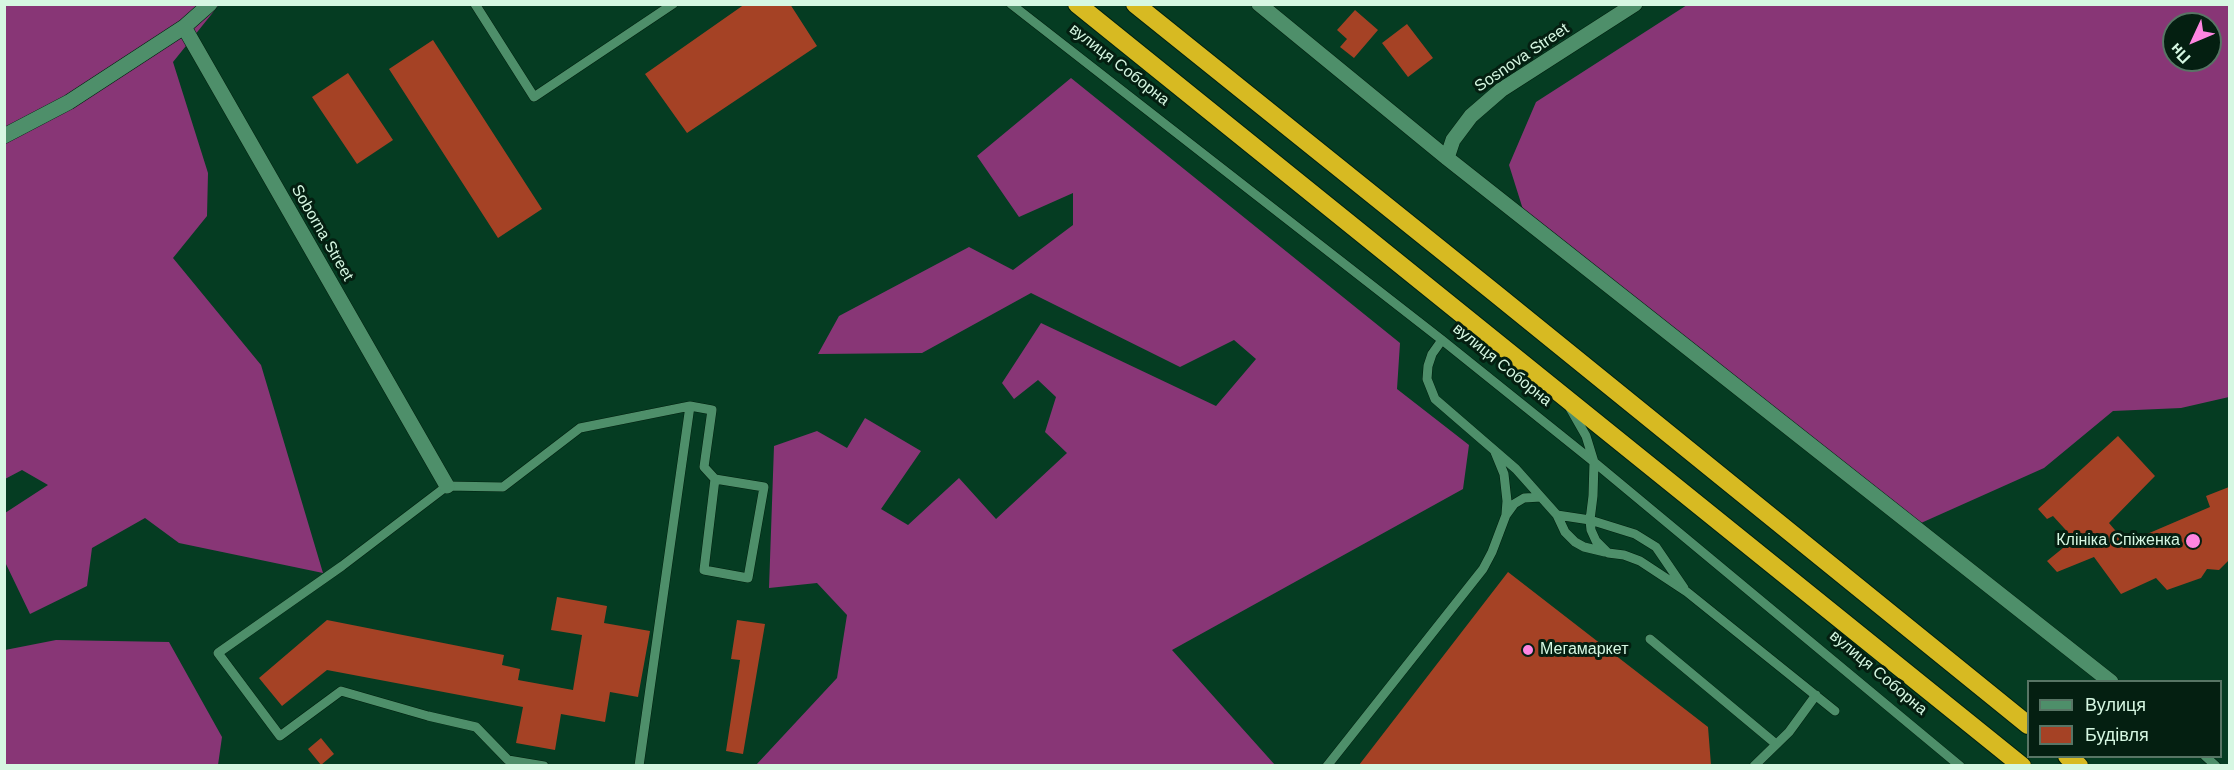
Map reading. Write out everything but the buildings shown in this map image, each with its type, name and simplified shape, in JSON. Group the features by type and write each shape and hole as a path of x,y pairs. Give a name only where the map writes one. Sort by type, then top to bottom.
{"highway":[{"path":"1077,4 2022,765"},
{"path":"1135,4 2025,719"}],"street":[{"path":"4,136 69,102 183,27 210,4"},
{"path":"1259,4 1447,158 2110,680"},
{"name":"Sosnova Street","path":"1447,158 1453,140 1471,116 1501,90 1635,4"},
{"name":"Soborna Street","path":"183,27 447,486"}],"lane":[{"path":"475,4 534,97 674,4"},
{"name":"вулиця Соборна","path":"1011,4 1442,340 1594,462 1960,765"},
{"path":"1442,340 1432,354 1428,366 1427,379 1435,399 1516,469 1557,515 1565,532 1575,542 1584,547 1624,555 1640,561 1687,592 1835,711"},
{"path":"1563,395 1586,436 1594,462 1591,530 1596,541 1608,553"},
{"path":"639,765 690,406"},
{"path":"544,765 508,760 476,727 341,691 280,736 218,653 342,566 447,486 503,487 580,429 690,406 712,410 704,467 715,479 764,488 748,578 704,570 715,479"},
{"path":"1494,450 1504,474 1506,515"},
{"path":"1327,765 1483,569 1506,515 1514,504 1524,498 1540,497"},
{"path":"1557,515 1590,520 1635,534 1656,547 1687,592"},
{"path":"1650,639 1776,744"},
{"path":"1754,765 1789,732 1816,695"}],"shaded area":[{"path":"5,5 219,5 173,62 208,173 207,216 173,258 261,365 323,573 179,543 145,518 92,548 87,586 30,614 5,562 5,513 48,485 22,470 5,479"},
{"path":"1687,5 2229,5 2229,397 2181,408 2113,411 2044,468 1921,523 1526,219 1509,165 1536,102"},
{"path":"1071,78 1400,343 1397,389 1469,445 1463,489 1172,650 1275,765 756,765 837,678 847,615 817,583 769,588 774,446 817,431 847,448 865,418 921,451 881,509 908,525 959,478 996,519 1067,453 1045,432 1056,397 1038,380 1014,399 1002,383 1041,323 1216,406 1256,359 1234,340 1180,367 1031,293 922,353 818,354 839,316 969,247 1013,270 1073,225 1073,193 1019,217 977,156"},
{"path":"56,640 169,642 222,737 218,765 5,765 5,650"}],"place":[{"name":"Клініка Спіженка","path":"2193,541"},
{"name":"Мегамаркет","path":"1528,650"}]}
